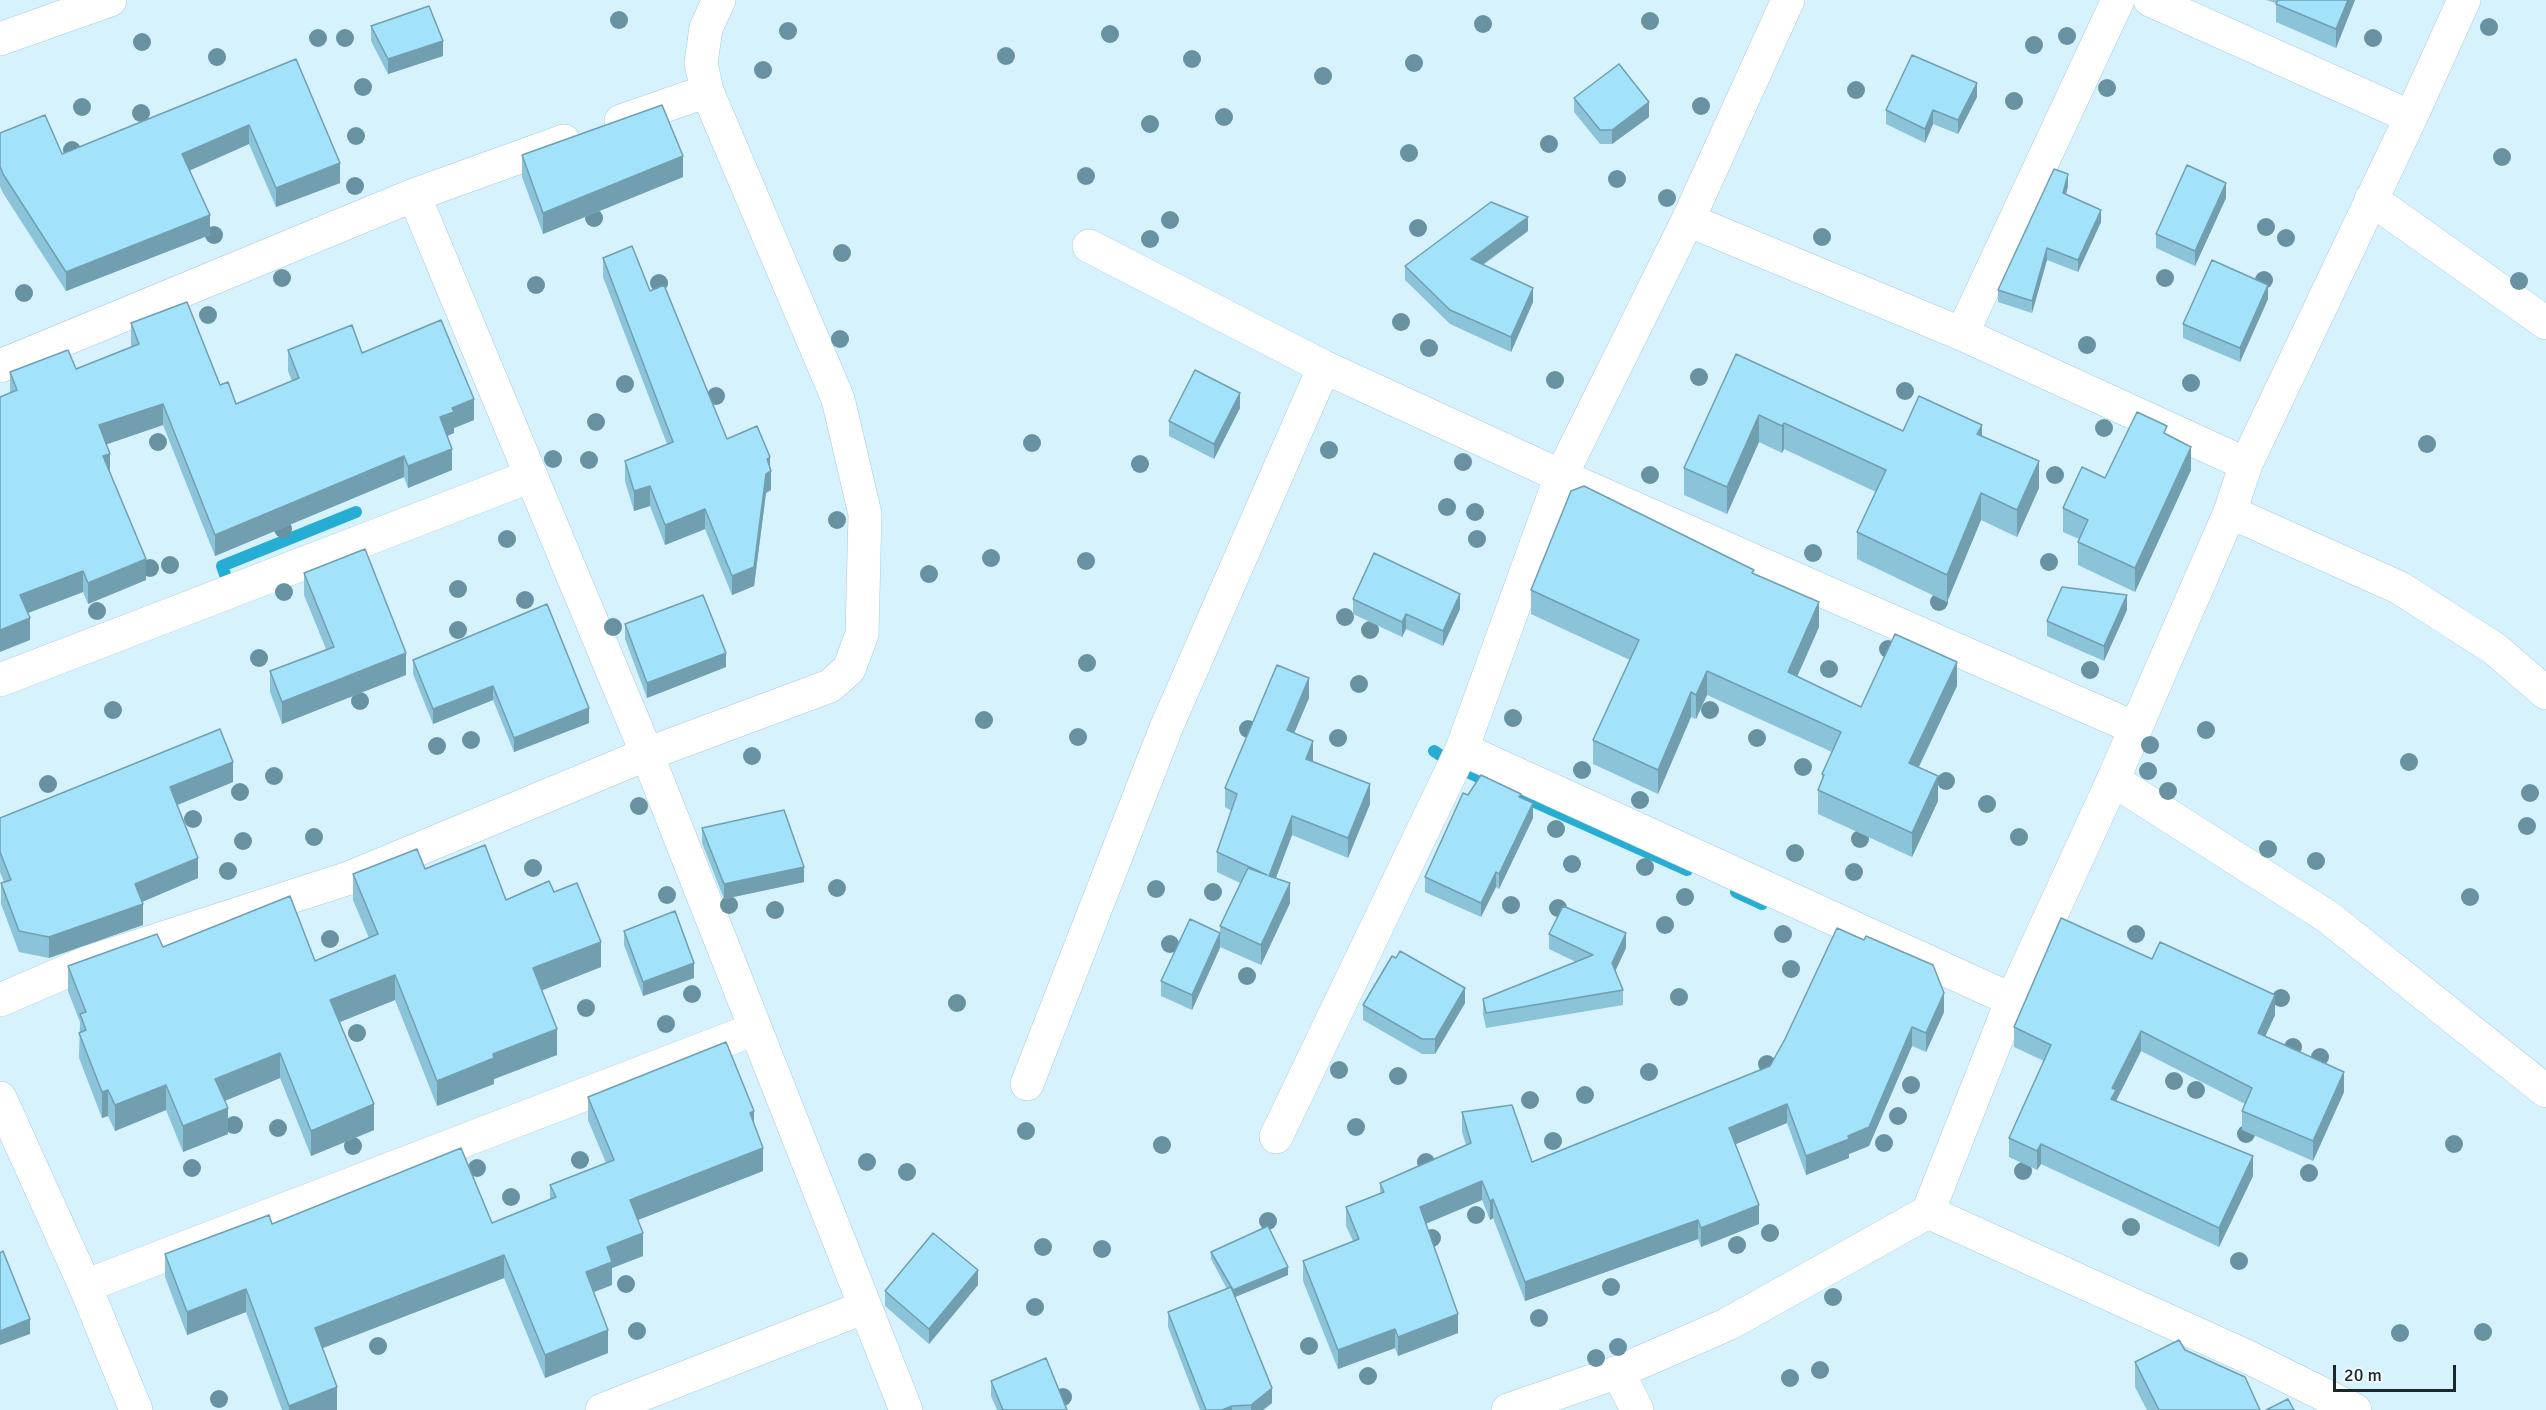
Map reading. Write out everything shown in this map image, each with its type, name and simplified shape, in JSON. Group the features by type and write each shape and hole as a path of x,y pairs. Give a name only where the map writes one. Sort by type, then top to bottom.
{"street":[{"path":"0,39 110,0"},
{"path":"0,1000 86,963 349,878 647,754 830,686 849,669 862,634 865,514 838,399 707,91 701,63 706,28 719,0"},
{"path":"1276,1137 1461,749 1561,476 1688,220 1788,0"},
{"path":"1962,334 2118,0"},
{"path":"2150,0 2411,117"},
{"path":"1508,1410 1618,1372 1728,1324 1928,1212 2012,1000 2113,780 2230,512 2246,464 2464,0"},
{"path":"0,366 414,195 707,91"},
{"path":"414,195 647,754 906,1410"},
{"path":"2371,199 2546,323"},
{"path":"1688,220 1962,334 2246,464"},
{"path":"1089,246 1324,367 1561,476 2135,728"},
{"path":"1027,1084 1166,728 1324,367"},
{"path":"0,680 531,476"},
{"path":"2230,512 2400,588 2495,649 2546,693"},
{"path":"1461,749 2012,1000"},
{"path":"2113,780 2328,917 2546,1091"},
{"path":"85,1286 755,1029"},
{"path":"0,1098 85,1286 136,1410"},
{"path":"1928,1212 2248,1357 2355,1410"},
{"path":"602,1410 865,1307"},
{"path":"1618,1372 1637,1410"}],"building":[{"path":"2278,0 2348,0 2336,29 2276,4"},
{"path":"429,6 443,41 388,59 371,26"},
{"path":"1912,55 1977,83 1958,120 1933,110 1925,129 1886,110"},
{"path":"296,59 340,163 276,188 249,125 182,154 210,215 66,272 3,174 0,166 0,133 45,115 62,154"},
{"path":"1619,64 1649,102 1612,130 1600,130 1574,98"},
{"path":"662,105 683,156 543,213 522,155"},
{"path":"2187,165 2226,183 2195,251 2156,234"},
{"path":"2054,169 2068,174 2063,193 2101,210 2078,260 2047,248 2032,301 1998,290"},
{"path":"1491,202 1528,217 1471,259 1533,288 1511,337 1450,310 1405,266"},
{"path":"632,246 650,291 664,285 727,439 757,426 770,457 767,459 771,471 766,474 754,567 732,576 705,509 665,525 650,486 634,491 625,461 673,442 603,258"},
{"path":"2212,260 2268,285 2240,348 2183,324"},
{"path":"187,302 220,385 228,382 236,404 299,378 288,350 352,325 362,353 441,320 474,399 452,408 454,412 440,417 452,449 408,466 404,456 215,535 163,404 99,425 110,454 103,456 146,559 88,583 83,571 20,595 30,618 0,630 0,397 17,390 10,372 68,350 76,369 139,344 131,323"},
{"path":"1736,354 1903,431 1919,396 1982,425 1977,434 2039,461 2017,510 1981,493 1947,575 1857,532 1886,470 1784,423 1782,426 1759,415 1727,487 1684,468"},
{"path":"1195,370 1240,393 1214,444 1169,421"},
{"path":"2137,412 2167,426 2164,433 2191,447 2135,568 2078,542 2088,520 2063,508 2082,467 2105,478"},
{"path":"1584,486 1754,570 1752,573 1819,602 1788,672 1861,707 1895,634 1957,662 1909,763 1938,776 1912,833 1818,790 1824,775 1822,774 1841,732 1707,671 1696,695 1691,692 1658,770 1593,740 1639,640 1531,590 1571,491"},
{"path":"365,549 406,653 282,702 270,671 334,647 304,573"},
{"path":"1374,553 1460,594 1443,631 1406,614 1402,622 1353,599"},
{"path":"2062,587 2127,595 2104,646 2047,621"},
{"path":"703,595 726,653 647,683 625,624"},
{"path":"547,604 589,708 514,738 493,686 433,709 413,660"},
{"path":"1277,665 1309,678 1287,730 1313,741 1306,759 1370,784 1348,838 1292,816 1269,876 1290,883 1261,945 1220,926 1248,868 1267,875 1217,852 1237,794 1225,788"},
{"path":"220,729 233,762 170,787 198,858 135,884 143,904 49,937 19,931 1,883 11,880 0,852 0,818"},
{"path":"1481,775 1521,794 1519,797 1533,803 1499,874 1496,872 1481,903 1425,877 1463,793 1468,795"},
{"path":"784,810 804,867 724,884 702,828"},
{"path":"485,845 506,900 549,881 554,892 577,883 601,942 533,968 557,1029 493,1054 494,1058 437,1081 395,975 330,1000 374,1104 311,1131 280,1053 215,1079 228,1108 183,1126 166,1085 115,1105 108,1090 102,1092 79,1033 86,1030 80,1014 86,1012 68,966 157,934 163,947 290,896 315,961 378,934 353,874 417,849 425,869"},
{"path":"1563,906 1626,933 1612,963 1623,990 1486,1013 1483,999 1593,955 1549,934"},
{"path":"675,911 694,963 643,982 624,931"},
{"path":"2061,918 2152,959 2160,942 2275,995 2258,1033 2344,1072 2313,1141 2242,1111 2252,1088 2141,1031 2112,1088 2116,1090 2111,1099 2253,1156 2219,1228 2041,1144 2037,1151 2009,1138 2051,1045 2014,1027"},
{"path":"1190,919 1220,933 1192,995 1161,981"},
{"path":"1837,928 1864,940 1866,936 1933,965 1944,993 1926,1033 1912,1027 1869,1127 1848,1136 1849,1139 1806,1156 1787,1104 1729,1128 1759,1205 1701,1228 1698,1220 1525,1282 1493,1199 1490,1201 1482,1181 1420,1207 1458,1314 1398,1337 1395,1329 1338,1350 1303,1261 1359,1239 1346,1207 1384,1192 1380,1183 1471,1143 1462,1112 1512,1105 1532,1162 1770,1066"},
{"path":"1400,951 1465,988 1435,1039 1422,1039 1363,1005 1392,956 1396,958"},
{"path":"726,1042 754,1111 750,1113 763,1148 630,1200 643,1233 607,1247 612,1262 586,1272 608,1330 545,1355 504,1255 315,1328 337,1387 289,1406 246,1289 187,1312 165,1254 269,1215 272,1224 461,1148 492,1223 556,1197 550,1185 614,1160 588,1097"},
{"path":"1268,1226 1288,1267 1233,1290 1211,1252"},
{"path":"933,1233 978,1270 929,1329 885,1291"},
{"path":"3,1251 30,1319 0,1331 0,1253"},
{"path":"1231,1287 1272,1388 1251,1405 1206,1410 1168,1312"},
{"path":"2179,1340 2185,1350 2245,1377 2260,1410 2159,1410 2135,1362"},
{"path":"1046,1358 1067,1410 1003,1410 991,1381"},
{"path":"2288,1399 2294,1410 2266,1410"}],"waterway":[{"path":"227,580 222,566 356,512"},
{"path":"1434,751 1463,770 1687,870"},
{"path":"1736,892 1762,904"}]}
